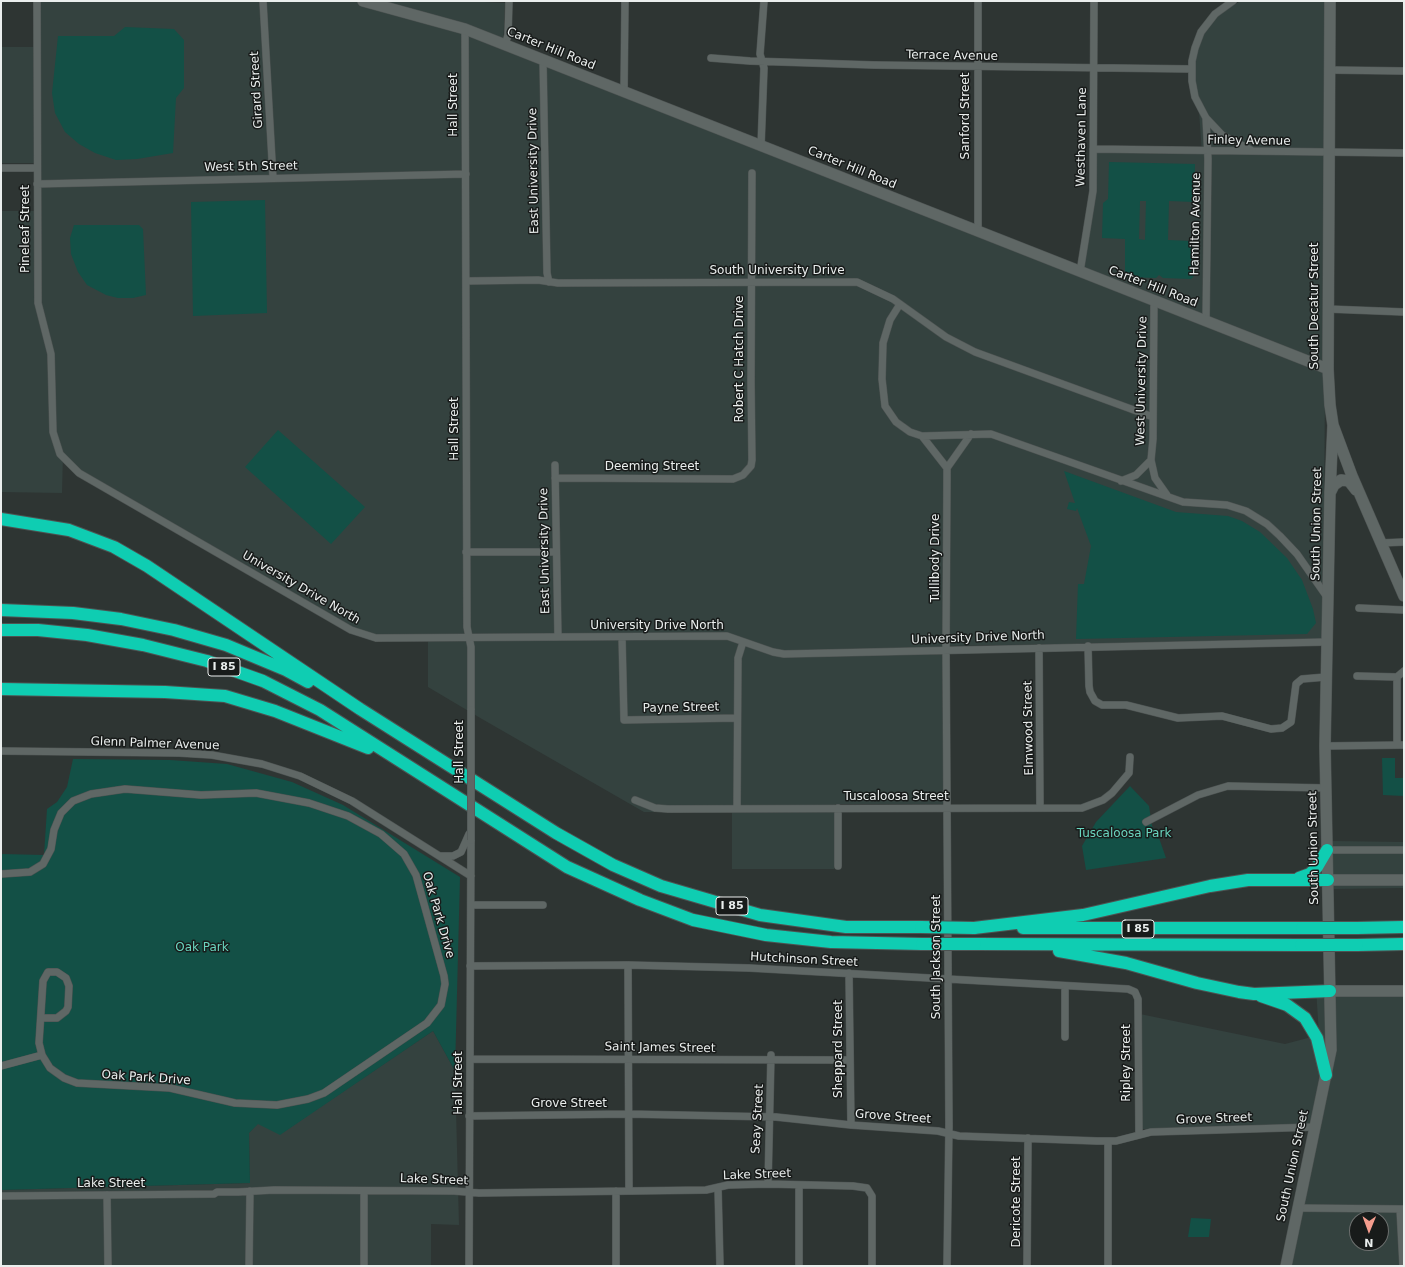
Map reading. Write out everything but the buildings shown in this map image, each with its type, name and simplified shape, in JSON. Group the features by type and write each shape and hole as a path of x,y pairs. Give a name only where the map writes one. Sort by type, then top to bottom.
{"highway":[{"path":"1,514 24,522"},
{"path":"1,519 70,530 114,547 147,566 360,709"},
{"name":"I 85","path":"1,610 73,613 121,619 174,630 226,645 286,670 360,709 556,833 614,865 661,886 760,915 846,927 1404,927"},
{"name":"I 85","path":"1,630 38,630 143,645 207,661 263,681 320,710 422,776 568,867 640,900 693,920 766,935 831,942 1014,945 1404,944"},
{"path":"1,689 165,692 226,696 276,711 314,725 365,747 422,776"},
{"path":"1,698 29,690"},
{"path":"1296,879 1310,874 1317,867 1327,850"},
{"path":"974,928 1090,913 1229,883 1273,879 1328,880"},
{"path":"1014,945 1126,962 1203,984 1254,994 1287,1005 1305,1018 1317,1038 1326,1075"},
{"path":"1254,994 1330,991"}],"main road":[{"name":"Carter Hill Road","path":"363,1 384,4 465,30 505,45 1154,302 1328,369"},
{"name":"South Decatur Street","path":"1330,1 1328,309 1328,369 1330,405 1333,425 1404,596"},
{"name":"South Union Street","path":"1286,1266 1326,1075 1332,1039 1325,746 1326,642 1329,598 1330,495 1333,425"},
{"path":"1330,495 1334,485 1344,480 1350,483 1360,493"},
{"path":"1328,880 1404,880"},
{"path":"1330,991 1404,991"}],"street":[{"name":"Pineleaf Street","path":"37,1 38,303 51,354 53,432 60,454"},
{"name":"Girard Street","path":"263,1 273,178"},
{"path":"505,45 508,35 509,1"},
{"path":"624,92 625,1"},
{"path":"761,146 764,68 760,54 764,1"},
{"name":"Sanford Street","path":"978,1 978,232"},
{"name":"Westhaven Lane","path":"1080,272 1093,191 1094,1"},
{"path":"1232,1 1215,14 1201,32 1194,48 1192,69 1194,93 1206,118 1222,135 1255,152"},
{"name":"Hall Street","path":"465,30 466,552 467,627 471,647 469,1266"},
{"name":"Terrace Avenue","path":"711,58 978,68 1192,69"},
{"name":"East University Drive","path":"543,60 547,273 549,282"},
{"path":"1330,70 1404,71"},
{"name":"Hamilton Avenue","path":"1206,118 1206,321"},
{"name":"Finley Avenue","path":"1093,149 1404,153"},
{"path":"1,168 37,168"},
{"name":"Robert C Hatch Drive","path":"747,472 752,460 752,173"},
{"name":"West 5th Street","path":"37,184 466,174"},
{"name":"South University Drive","path":"466,281 538,280 549,282 751,283 857,282 886,295 946,337 975,352 1153,417"},
{"name":"West University Drive","path":"1154,302 1151,460 1155,478 1169,497"},
{"path":"900,304 890,320 884,338 882,379 884,399 887,410 896,422 910,432 922,436 971,434 999,437 1183,502 1227,505 1252,514 1275,531 1297,554 1329,598"},
{"path":"1328,309 1404,312"},
{"path":"922,436 947,468 971,434"},
{"name":"University Drive North","path":"60,454 77,471 351,630 376,638 727,636 784,654 934,651 946,649 1326,642"},
{"name":"West University Drive","path":"1121,481 1136,475 1151,460"},
{"name":"East University Drive","path":"555,465 558,638"},
{"name":"Tullibody Drive","path":"946,649 947,468"},
{"name":"Deeming Street","path":"555,478 733,478 740,477 747,472"},
{"path":"1381,543 1404,542"},
{"path":"466,552 556,552"},
{"path":"1359,608 1404,610"},
{"name":"Payne Street","path":"622,637 624,720 737,718"},
{"path":"737,808 738,658 743,642"},
{"path":"1088,646 1089,686 1090,692 1095,701 1102,705 1126,705 1178,718 1222,716 1271,729 1282,728 1291,722 1296,684 1302,679 1326,677"},
{"name":"Elmwood Street","path":"1040,648 1040,808"},
{"name":"South Jackson Street","path":"946,649 949,979 947,1266"},
{"path":"1358,676 1397,677 1404,671"},
{"path":"1325,746 1401,745 1397,677"},
{"name":"Glenn Palmer Avenue","path":"1,751 179,753 212,755 262,764 300,776 352,801 471,876"},
{"name":"Tuscaloosa Street","path":"635,800 655,808 1082,808 1103,800 1112,793 1128,773 1130,757"},
{"path":"1146,822 1198,795 1228,786 1326,788"},
{"name":"Oak Park Drive","path":"1,874 30,872 43,864 51,849 54,830 61,813 73,801 91,794 125,789 193,795 256,793 309,803 348,816 381,834 404,854 416,875 444,976 445,984 441,1005 435,1016 427,1023 339,1084 318,1095 294,1103 260,1105 235,1103 170,1088 77,1083 56,1073 46,1063 42,1056"},
{"path":"838,808 838,866"},
{"name":"Hall Street","path":"441,856 453,856 461,852 471,828"},
{"path":"1327,850 1404,850"},
{"path":"471,906 543,906"},
{"name":"Hutchinson Street","path":"470,966 749,968 1128,989 1135,992"},
{"path":"628,966 629,1191"},
{"path":"1,1066 42,1056 39,1038 42,1018 43,981 48,972 57,972 66,978 69,986 68,1007 66,1011 57,1018 42,1018"},
{"name":"Sheppard Street","path":"849,973 851,1126"},
{"path":"1065,986 1065,1037"},
{"name":"Ripley Street","path":"1135,992 1138,999 1139,1135"},
{"name":"Saint James Street","path":"470,1059 771,1057 850,1060"},
{"name":"Seay Street","path":"768,1184 771,1057"},
{"name":"Grove Street","path":"469,1116 628,1114 770,1116 851,1126 938,1131 959,1136 1108,1141 1152,1132 1314,1127"},
{"name":"Dericote Street","path":"1027,1266 1028,1138"},
{"path":"1108,1141 1108,1266"},
{"name":"Lake Street","path":"1,1196 107,1195 274,1190 469,1192 706,1190 728,1185 768,1184 853,1186 867,1188 872,1196 872,1266"},
{"path":"799,1185 799,1266"},
{"path":"718,1188 720,1266"},
{"path":"249,1266 250,1191"},
{"path":"364,1191 364,1266"},
{"path":"616,1191 616,1266"},
{"path":"107,1195 108,1266"},
{"path":"1297,1208 1402,1209 1403,1266"}],"shaded area":[{"path":"40,1 466,1 505,3 503,47 1082,276 1096,152 1202,154 1198,97 1194,79 1195,56 1201,37 1213,20 1229,7 1241,1 1328,1 1323,640 942,646 944,804 835,804 834,869 732,869 732,812 644,812 482,719 428,687 428,636 376,637 353,629 78,470 63,454 62,493 1,492 1,211 39,211 40,163 1,163 1,47 40,47"},
{"path":"1332,841 1404,842 1404,888 1332,889"},
{"path":"1404,987 1404,1266 1282,1266 1309,1130 1141,1129 1140,1014 1285,1044 1319,1035 1316,988"},
{"path":"433,1031 455,1071 459,1225 431,1224 431,1266 1,1266 1,1190 250,1183 249,1133 258,1123 280,1134"}],"green space":[{"path":"125,27 174,29 184,40 184,88 176,98 173,153 137,159 116,160 95,153 79,144 65,132 55,113 52,93 58,36 114,36"},
{"path":"1109,162 1195,164 1194,202 1169,201 1168,240 1192,241 1195,244 1194,276 1191,279 1163,278 1159,275 1156,278 1128,277 1125,274 1125,239 1102,238 1103,203 1108,199","holes":["1140,201 1146,201 1145,240 1139,239"]},
{"path":"265,200 267,313 193,316 191,202"},
{"path":"74,225 139,225 143,229 146,295 133,298 118,298 106,295 87,285 78,272 71,254 70,238"},
{"path":"278,430 365,507 331,544 245,467"},
{"path":"1064,471 1176,512 1228,516 1242,521 1260,532 1287,558 1302,580 1313,609 1316,623 1307,634 1076,639 1078,584 1084,584 1091,546 1077,508 1076,511 1067,509 1069,502 1075,503"},
{"path":"1382,758 1395,758 1395,778 1404,778 1404,796 1383,795"},
{"name":"Oak Park","path":"73,759 170,760 227,764 292,782 343,805 460,877 455,1071 433,1031 280,1135 258,1124 249,1133 250,1183 1,1190 1,854 44,855 47,809 57,802 67,787"},
{"name":"Tuscaloosa Park","path":"1130,786 1149,806 1152,826 1158,835 1166,858 1086,870 1082,846 1096,822"},
{"path":"1191,1218 1211,1219 1209,1237 1188,1237"}]}
